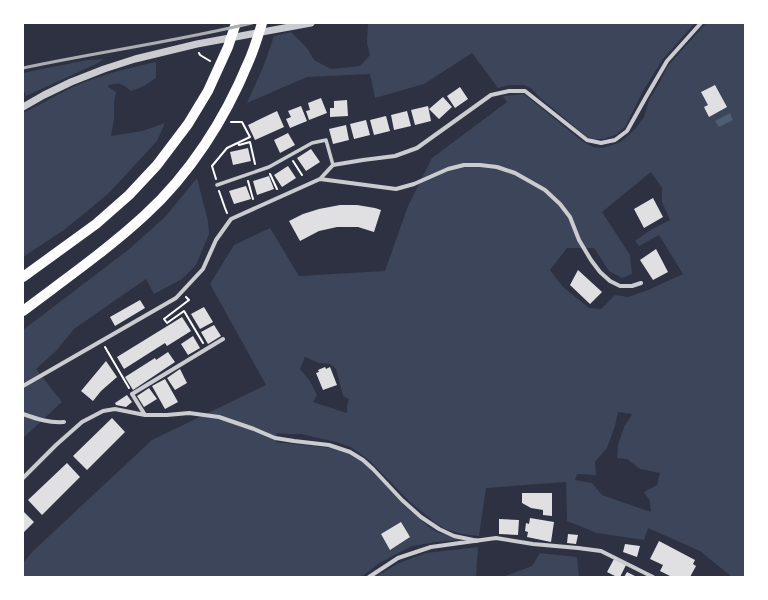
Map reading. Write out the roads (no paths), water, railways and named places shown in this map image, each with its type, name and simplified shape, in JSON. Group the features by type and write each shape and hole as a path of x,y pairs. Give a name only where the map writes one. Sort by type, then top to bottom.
{"highway":[{"path":"23,277 96,224 129,195 157,165 188,124 208,91 228,47 236,23"},
{"path":"23,310 114,243 146,215 181,177 216,128 249,63 262,23"}],"street":[{"path":"23,107 71,82 135,59 197,44 311,23"},
{"path":"23,386 176,298 203,269 216,240 231,219 320,179 333,165 395,156 417,148 491,95 509,91 525,91 587,140 601,143 615,140 627,131 667,61 701,23"},
{"path":"217,185 267,168 312,143 326,140 333,165"},
{"path":"320,179 396,189 414,184 448,169 464,166 480,165 497,167 515,172 545,190 560,204 570,217 579,240 591,260 600,272 610,281 620,286 632,286 641,283"},
{"path":"145,415 132,394 223,339"},
{"path":"23,478 56,445 82,422 103,411 115,409 145,415 189,413 220,417 275,438 329,445 350,452 363,460 373,469 402,500 421,517 439,529 454,536 478,541"},
{"path":"23,414 38,420 53,423 64,422"},
{"path":"369,577 398,558 432,547 496,538 533,544 601,551 653,577"}],"railway":[{"path":"23,68 252,23"}]}
